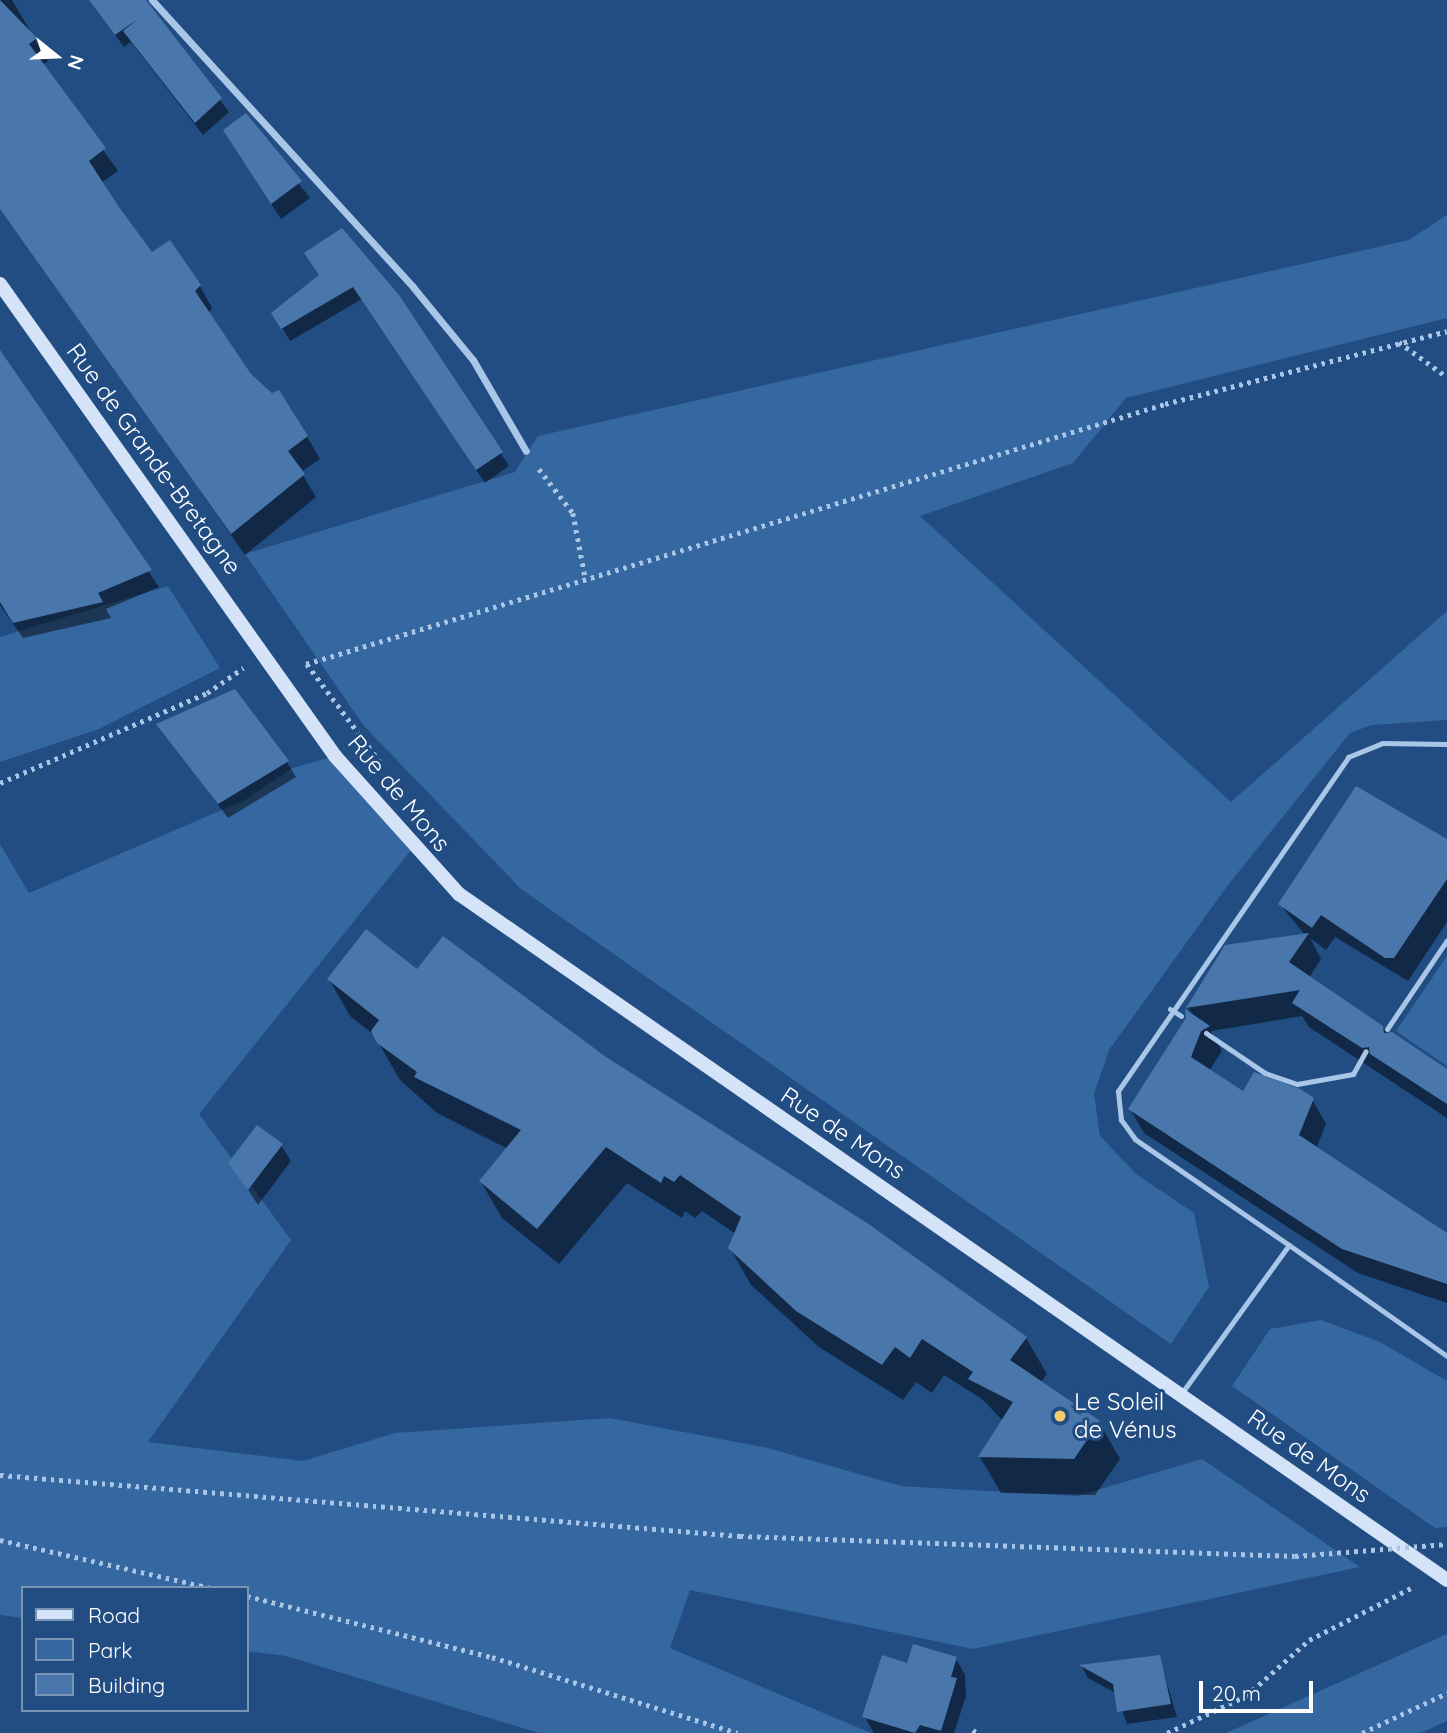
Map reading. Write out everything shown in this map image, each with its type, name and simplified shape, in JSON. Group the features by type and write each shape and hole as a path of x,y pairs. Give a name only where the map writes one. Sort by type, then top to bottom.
{"main road":[{"name":"Rue de Grande-Bretagne","path":"0,284 271,662"},
{"name":"Rue de Mons","path":"271,662 381,812 460,894 1443,1578"}],"street":[{"path":"152,0 413,287 473,360 526,451"}],"lane":[{"path":"1447,744 1382,743 1348,757 1170,1009 1118,1091 1121,1119 1135,1139 1447,1356"},
{"path":"1387,1029 1447,940"},
{"path":"1170,1009 1181,1016"},
{"path":"1206,1033 1265,1073 1297,1084 1353,1073 1366,1051"},
{"path":"1181,1394 1289,1245"}],"path":[{"path":"0,783 208,693 271,662 307,664 585,576 827,510 1165,404 1447,331"},
{"path":"1398,342 1447,377"},
{"path":"526,451 573,513 585,576"},
{"path":"307,664 390,775"},
{"path":"0,1475 753,1537 1295,1556 1447,1544"},
{"path":"1436,1536 1447,1544"},
{"path":"0,1540 203,1586"},
{"path":"1167,1733 1246,1696 1309,1640 1353,1613 1443,1578"},
{"path":"248,1596 492,1657 738,1733"},
{"path":"1362,1733 1447,1693"}],"green space":[{"path":"1447,215 1447,318 1126,398 1073,463 920,516 1231,802 1447,611 1447,720 1371,725 1350,733 1228,885 1109,1050 1094,1094 1100,1136 1136,1174 1194,1213 1209,1287 1171,1344 521,889 364,726 245,554 515,472 538,436 1409,240"},
{"path":"168,586 220,668 99,729 0,762 0,637"},
{"path":"335,756 412,849 199,1114 291,1240 148,1442 303,1461 395,1433 610,1418 768,1448 901,1486 1077,1496 1202,1459 1360,1567 973,1649 690,1590 670,1648 871,1733 539,1733 286,1656 248,1651 248,1586 21,1586 21,1618 0,1615 0,844 29,893 245,800 292,768"},
{"path":"1447,956 1447,1066 1396,1031"},
{"path":"1321,1320 1380,1342 1447,1381 1447,1527 1435,1528 1232,1386 1270,1329"},
{"path":"1447,1634 1447,1721 1421,1733 1226,1733"}],"building":[{"path":"0,0 37,38 29,44 106,148 89,161 119,207 152,252 170,240 201,285 195,291 251,374 272,393 279,390 308,436 288,451 305,474 231,534 0,209"},
{"path":"89,0 146,0 222,98 195,123 123,31 138,19 115,35"},
{"path":"246,113 302,181 271,204 223,130"},
{"path":"342,228 399,295 503,452 476,470 353,287 281,329 271,313 319,275 304,253"},
{"path":"0,350 152,570 98,593 103,602 13,623 0,602"},
{"path":"235,689 289,761 218,804 156,724"},
{"path":"1356,786 1447,839 1447,879 1394,958 1385,958 1321,915 1312,928 1278,904"},
{"path":"366,929 417,969 443,936 606,1057 867,1223 1027,1337 1010,1360 1100,1421 1074,1459 978,1457 1013,1402 968,1379 973,1372 922,1339 910,1358 895,1347 882,1365 796,1311 728,1248 741,1217 680,1175 674,1182 664,1176 661,1183 606,1147 537,1229 479,1181 521,1130 414,1077 417,1072 377,1043 371,1031 379,1020 327,979"},
{"path":"1309,933 1289,962 1383,1026 1384,1033 1392,1032 1447,1069 1447,1104 1370,1054 1369,1047 1362,1048 1292,1003 1300,990 1186,1008 1225,945"},
{"path":"1185,1009 1210,1026 1201,1031 1191,1057 1243,1091 1254,1072 1300,1089 1314,1098 1299,1135 1447,1233 1447,1284 1342,1249 1128,1109 1186,1018"},
{"path":"257,1125 283,1144 248,1190 228,1163"},
{"path":"913,1644 957,1657 951,1677 957,1678 941,1731 920,1725 915,1733 862,1717 882,1655 907,1663"},
{"path":"1160,1655 1171,1704 1117,1712 1113,1684 1079,1665"}],"place":[{"name":"Le Soleil de Vénus","path":"1060,1416"}]}
